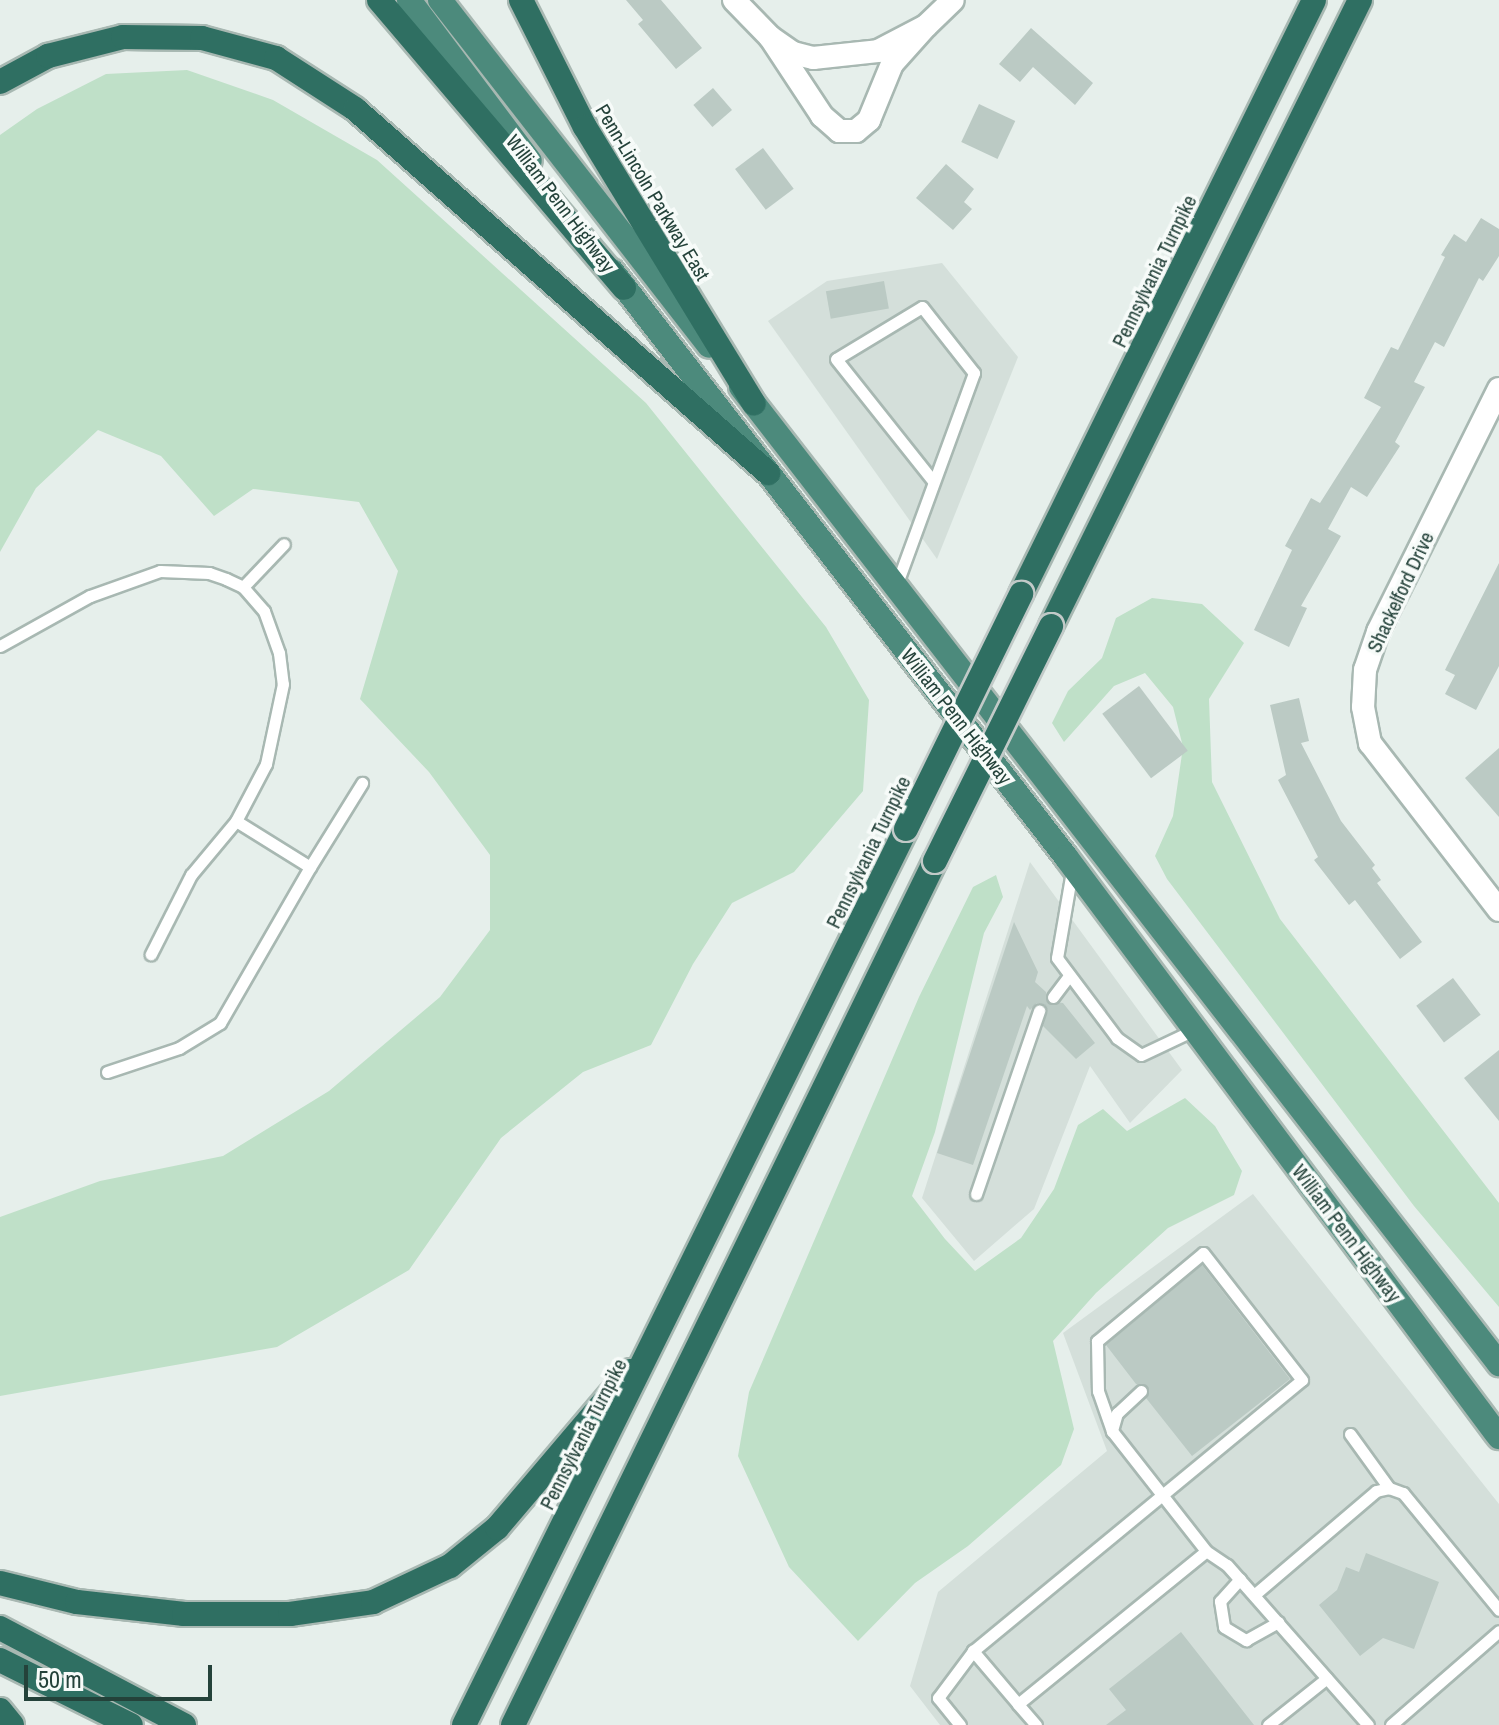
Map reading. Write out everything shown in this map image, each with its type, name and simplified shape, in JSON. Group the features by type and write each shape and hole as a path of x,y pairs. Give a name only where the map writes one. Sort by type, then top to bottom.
{"highway":[{"path":"379,0 624,288"},
{"name":"William Penn Highway","path":"409,0 624,288 1073,867 1499,1437"},
{"name":"William Penn Highway","path":"440,0 1499,1364"},
{"name":"Pennsylvania Turnpike","path":"464,1725 1314,0"},
{"path":"513,1725 1360,0"},
{"name":"Penn-Lincoln Parkway East","path":"522,2 570,101 754,404"},
{"path":"0,82 48,56 123,37 202,38 276,58 355,109 768,473"},
{"path":"0,1583 77,1602 184,1614 290,1614 373,1602 450,1566 497,1528 659,1334"},
{"path":"0,1628 184,1725"},
{"path":"0,1660 131,1725"},
{"path":"0,1710 12,1725"}],"street":[{"path":"734,0 770,37 822,116 839,131 856,131 869,120 892,64 953,0"},
{"path":"770,37 793,53 843,56 878,51 926,26"},
{"name":"Shackelford Drive","path":"1499,389 1378,632 1365,670 1363,707 1370,743 1499,910"}],"lane":[{"path":"896,586 974,373 922,307 836,359 933,481"},
{"path":"243,587 284,544"},
{"path":"0,646 90,596 160,571 209,573 243,587 264,611 273,631 283,684 266,764 236,821 191,875 151,954"},
{"path":"107,1072 179,1048 220,1023 362,783"},
{"path":"236,821 310,867"},
{"path":"1073,867 1057,958 1069,976 1133,1053 1158,1051 1194,1030"},
{"path":"1053,997 1069,976"},
{"path":"976,1194 1039,1011"},
{"path":"960,1725 938,1698 973,1651 1159,1498 1302,1380 1203,1253 1097,1341 1098,1391 1112,1431 1159,1498 1206,1551 1240,1579 1368,1725"},
{"path":"1112,1431 1117,1413 1141,1391"},
{"path":"1350,1434 1389,1488"},
{"path":"1254,1595 1376,1491 1389,1488 1403,1493 1499,1610"},
{"path":"1018,1704 1206,1551"},
{"path":"1240,1579 1220,1601 1224,1627 1246,1640 1278,1622"},
{"path":"1391,1725 1499,1631"},
{"path":"973,1651 1036,1725"},
{"path":"1268,1725 1327,1678"}],"shaded area":[{"path":"942,263 1018,357 937,559 768,321 827,281"},
{"path":"1030,862 1182,1070 1130,1123 1090,1066 1034,1209 974,1261 922,1198"},
{"path":"1253,1194 1499,1504 1499,1725 940,1725 910,1686 938,1592 1107,1451 1063,1333"}],"green space":[{"path":"187,70 273,100 377,160 646,403 826,627 869,700 863,791 794,872 732,903 693,964 651,1045 583,1072 501,1138 409,1270 277,1347 0,1396 0,1217 100,1181 223,1156 329,1091 440,997 490,930 490,855 429,772 360,699 398,571 359,502 253,489 214,516 161,456 98,430 36,488 0,552 0,135 37,109 106,74"},
{"path":"1152,598 1202,604 1244,643 1209,699 1212,782 1280,919 1499,1203 1499,1307 1414,1206 1167,879 1155,856 1173,816 1183,747 1173,707 1145,673 1114,686 1064,742 1052,723 1068,691 1102,658 1116,618"},
{"path":"996,875 1003,897 984,933 935,1132 912,1196 945,1239 975,1271 1021,1238 1054,1189 1078,1125 1103,1109 1127,1131 1185,1098 1215,1126 1242,1171 1234,1195 1168,1228 1096,1293 1053,1341 1074,1429 1061,1465 968,1546 915,1583 858,1641 789,1567 738,1456 749,1392 919,997 973,887"}],"building":[{"path":"626,0 661,0 702,48 676,69 638,24 643,20"},
{"path":"1031,28 1093,83 1075,105 1033,67 1020,82 999,64"},
{"path":"713,88 732,110 712,127 693,105"},
{"path":"979,104 1015,121 998,159 961,142"},
{"path":"763,148 794,189 766,210 735,169"},
{"path":"946,164 974,189 964,202 972,209 953,230 916,198"},
{"path":"1481,218 1499,229 1499,256 1483,281 1479,278 1444,347 1435,342 1414,382 1425,387 1395,442 1400,446 1367,497 1351,487 1328,529 1341,536 1301,606 1307,608 1289,647 1254,630 1292,550 1285,546 1311,498 1320,503 1381,407 1364,398 1391,347 1398,350 1445,257 1441,255 1454,234 1466,242"},
{"path":"884,281 889,309 831,319 826,291"},
{"path":"1499,563 1499,666 1476,710 1445,694 1455,675 1445,670"},
{"path":"1139,686 1188,751 1151,778 1102,714"},
{"path":"1299,698 1309,741 1301,743 1341,821 1375,865 1372,868 1381,880 1377,883 1422,942 1400,959 1355,900 1349,905 1314,860 1318,857 1278,780 1286,775 1270,705"},
{"path":"1499,748 1499,817 1465,778"},
{"path":"1014,922 1038,972 1035,982 1046,992 1046,1001 1063,1003 1095,1043 1076,1059 1043,1026 1045,1005 1037,1003 1030,1010 1027,1006 973,1165 937,1153"},
{"path":"1453,978 1481,1015 1444,1042 1416,1006"},
{"path":"1499,1050 1499,1121 1464,1078"},
{"path":"1202,1265 1290,1379 1192,1456 1146,1398 1148,1386 1136,1384 1106,1345"},
{"path":"1366,1553 1439,1582 1414,1649 1383,1638 1360,1656 1319,1605 1337,1590 1346,1567 1359,1572"},
{"path":"1181,1632 1254,1725 1106,1725 1126,1710 1109,1689"}]}
